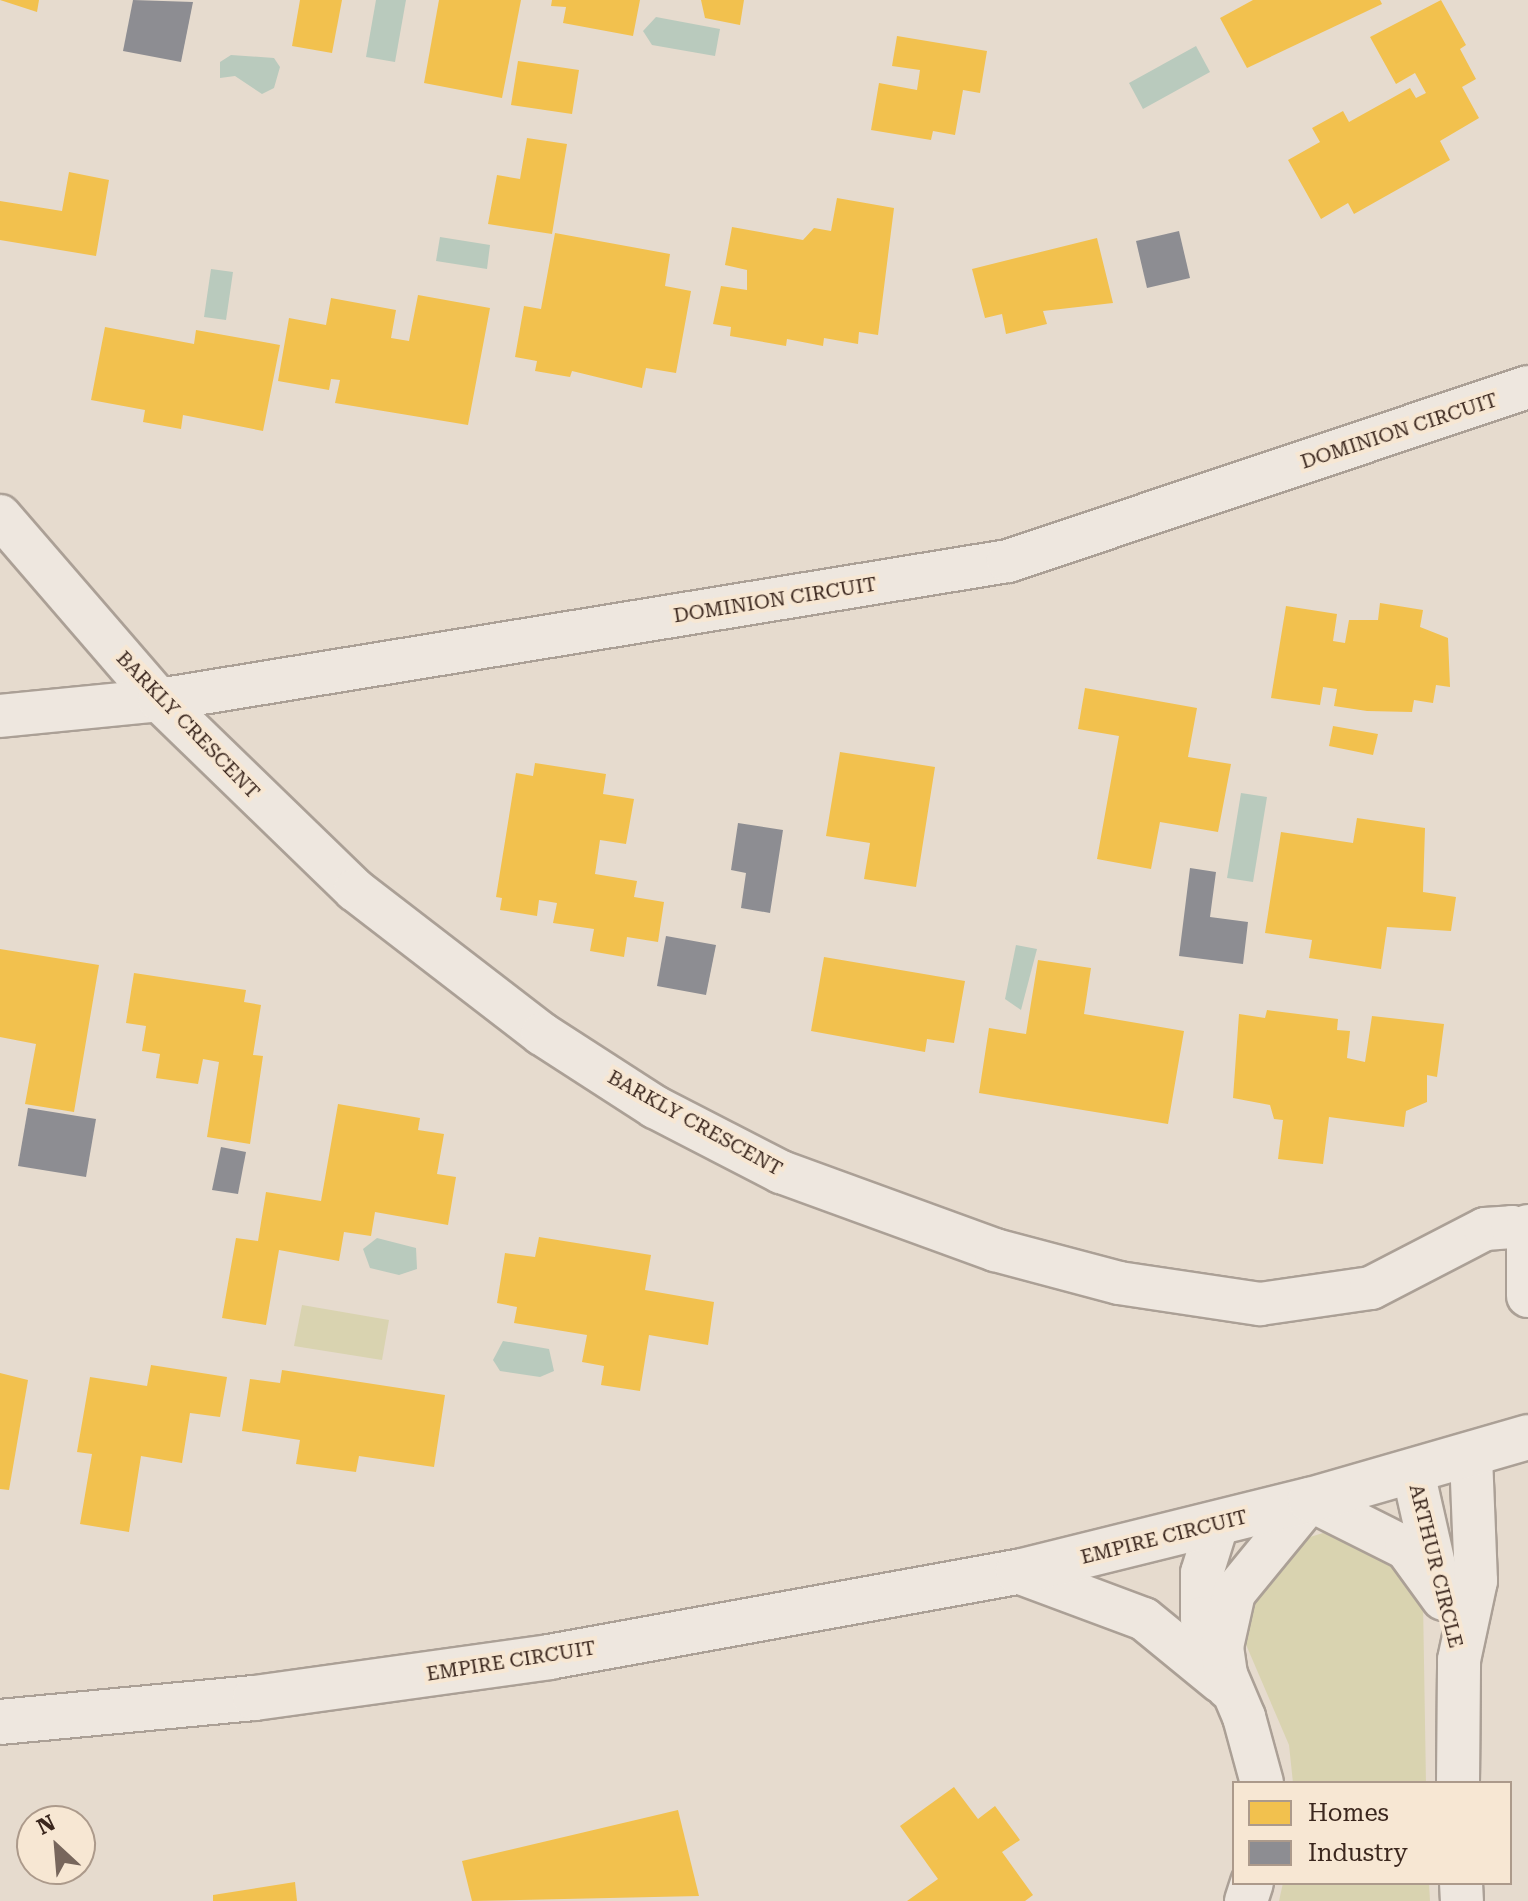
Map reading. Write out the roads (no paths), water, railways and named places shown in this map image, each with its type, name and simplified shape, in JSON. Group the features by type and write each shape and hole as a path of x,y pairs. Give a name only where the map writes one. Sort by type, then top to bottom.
{"street":[{"name":"DOMINION CIRCUIT","path":"0,716 159,700 1008,561 1528,387"},
{"name":"BARKLY CRESCENT","path":"0,516 159,700 355,890 437,956 655,1107 781,1172 995,1250 1119,1283 1260,1304 1371,1288 1485,1229 1527,1231"},
{"path":"1527,1231 1528,1296"},
{"name":"EMPIRE CIRCUIT","path":"0,1722 255,1698 549,1657 1018,1572 1217,1525 1528,1437"},
{"name":"ARTHUR CIRCLE","path":"1458,1781 1459,1660 1476,1581 1471,1454"},
{"name":"ARTHUR CIRCLE","path":"1413,1472 1459,1660"},
{"path":"1228,1688 1222,1647 1234,1593 1310,1500 1406,1548 1443,1599"},
{"path":"1217,1525 1200,1603 1228,1688 1244,1717 1261,1781"},
{"name":"EMPIRE CIRCUIT","path":"1018,1572 1144,1619 1228,1688"}]}
